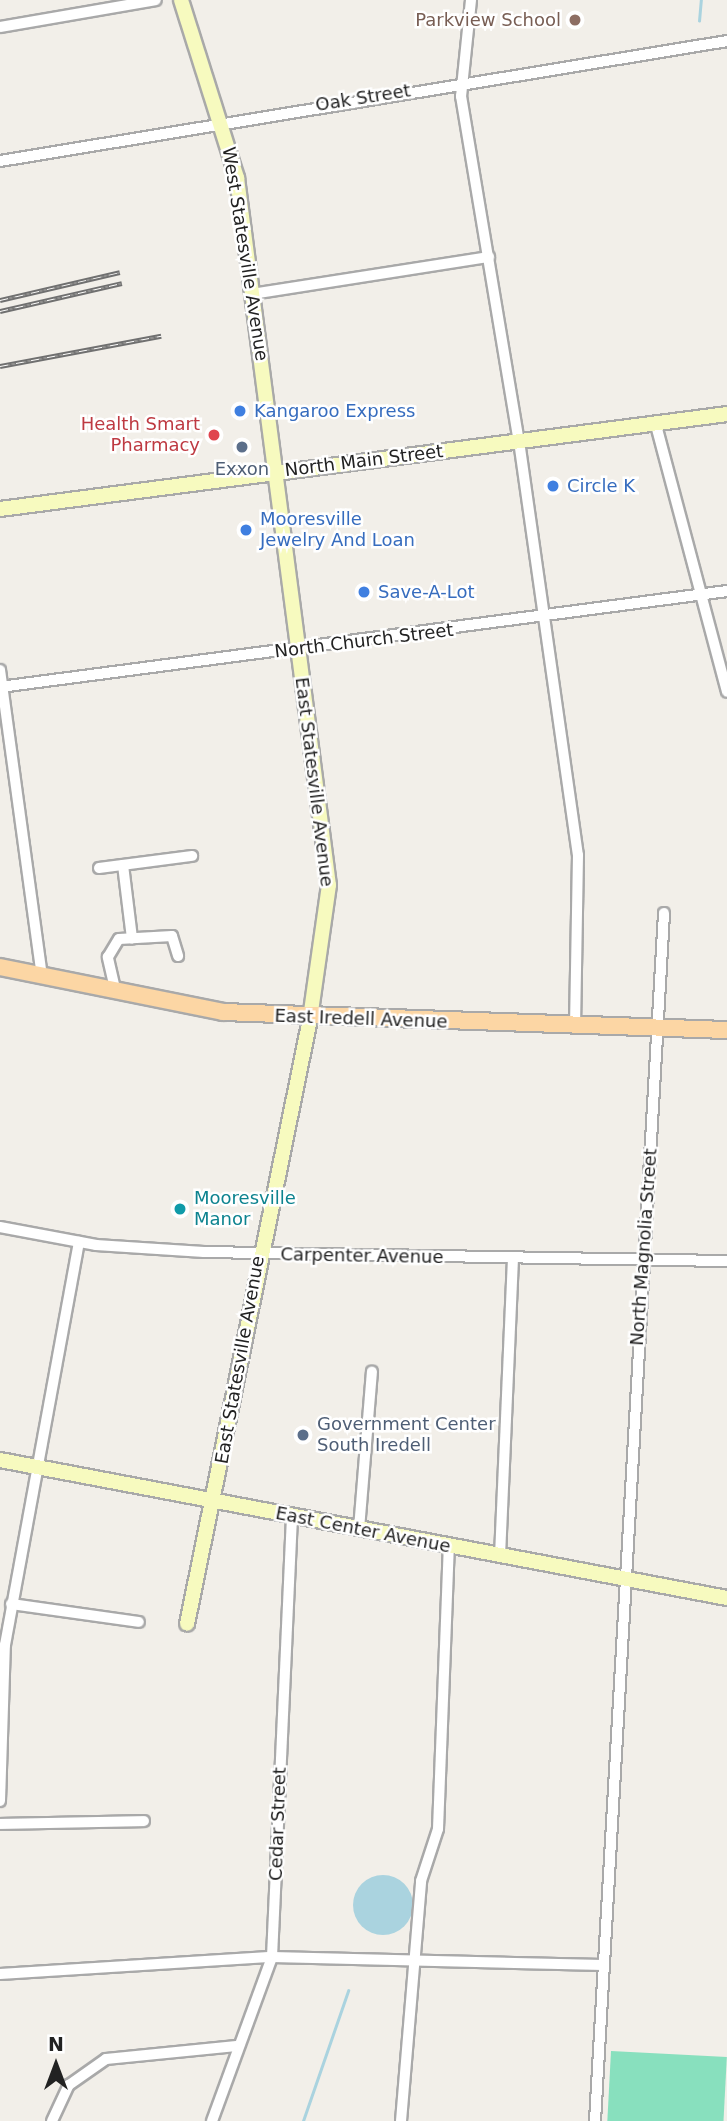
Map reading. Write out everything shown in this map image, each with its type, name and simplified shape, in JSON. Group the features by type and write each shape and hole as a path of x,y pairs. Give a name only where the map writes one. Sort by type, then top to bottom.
{"main road":[{"name":"East Iredell Avenue","path":"0,967 180,1007 310,1019 727,1030"}],"street":[{"path":"0,27 156,0"},
{"name":"West Statesville Avenue","path":"181,0 222,120 252,294 275,473"},
{"path":"471,0 460,83 519,442 578,855 575,1027"},
{"name":"Oak Street","path":"0,161 222,120 727,41"},
{"path":"252,294 489,257"},
{"name":"North Main Street","path":"0,509 727,414"},
{"path":"656,425 705,596 727,692"},
{"name":"East Statesville Avenue","path":"187,1624 215,1502 258,1255 310,1019 329,885 275,473"},
{"name":"North Church Street","path":"1,687 544,618 727,591"},
{"path":"0,670 42,977"},
{"path":"0,760 12,756"},
{"path":"99,869 192,856"},
{"path":"123,865 132,938"},
{"name":"North Magnolia Street","path":"595,2121 623,1580 664,913"},
{"path":"116,994 111,946 132,938 172,936 178,956"},
{"name":"Carpenter Avenue","path":"0,1227 79,1242 258,1255 727,1261"},
{"path":"0,1801 11,1604 40,1468 79,1242"},
{"path":"500,1556 513,1259"},
{"path":"359,1529 372,1372"},
{"name":"East Center Avenue","path":"0,1460 727,1598"},
{"name":"Cedar Street","path":"212,2121 236,2046 272,1957 292,1516"},
{"path":"401,2121 421,1881 438,1829 449,1546"},
{"path":"11,1604 139,1622"},
{"path":"0,1824 144,1821"},
{"path":"0,1974 272,1957 603,1965"},
{"path":"52,2121 69,2085 106,2059 236,2046"}],"green space":[{"path":"611,2051 727,2057 723,2121 607,2121"}],"water":[{"path":"383,1875 400,1880 408,1888 413,1905 408,1922 400,1930 383,1935 366,1930 358,1922 353,1905 358,1888 366,1880"}],"waterway":[{"path":"699,21 701,0"},
{"path":"303,2121 348,1991"}],"railway":[{"path":"0,300 120,272"},
{"path":"0,311 122,283"},
{"path":"0,366 161,336"}],"place":[{"name":"Parkview School","path":"575,20"},
{"name":"Kangaroo Express","path":"240,411"},
{"name":"Health Smart Pharmacy","path":"214,435"},
{"name":"Exxon","path":"242,447"},
{"name":"Circle K","path":"553,486"},
{"name":"Mooresville Jewelry And Loan","path":"246,530"},
{"name":"Save-A-Lot","path":"364,592"},
{"name":"Mooresville Manor","path":"180,1209"},
{"name":"Government Center South Iredell","path":"303,1435"}]}
